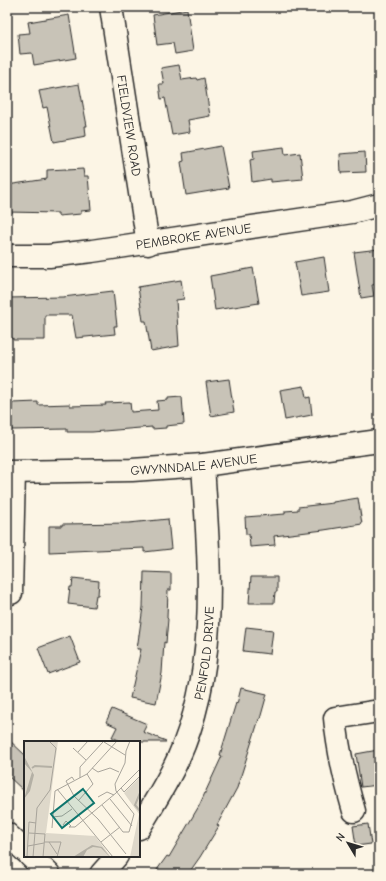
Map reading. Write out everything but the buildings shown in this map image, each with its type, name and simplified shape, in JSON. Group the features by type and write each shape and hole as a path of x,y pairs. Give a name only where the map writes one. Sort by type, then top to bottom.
{"street":[{"name":"FIELDVIEW ROAD","path":"111,7 148,244"},
{"name":"PEMBROKE AVENUE","path":"7,256 49,256 148,244 352,212 379,205"},
{"name":"GWYNNDALE AVENUE","path":"10,472 132,470 280,455 379,441"},
{"name":"PENFOLD DRIVE","path":"140,826 160,794 179,758 192,723 202,685 209,602 209,557 203,464"},
{"path":"10,472 11,593"},
{"path":"354,811 344,777 335,718 379,710"},
{"path":"7,834 24,850"},
{"path":"31,857 49,874"},
{"path":"101,874 116,857"}]}
